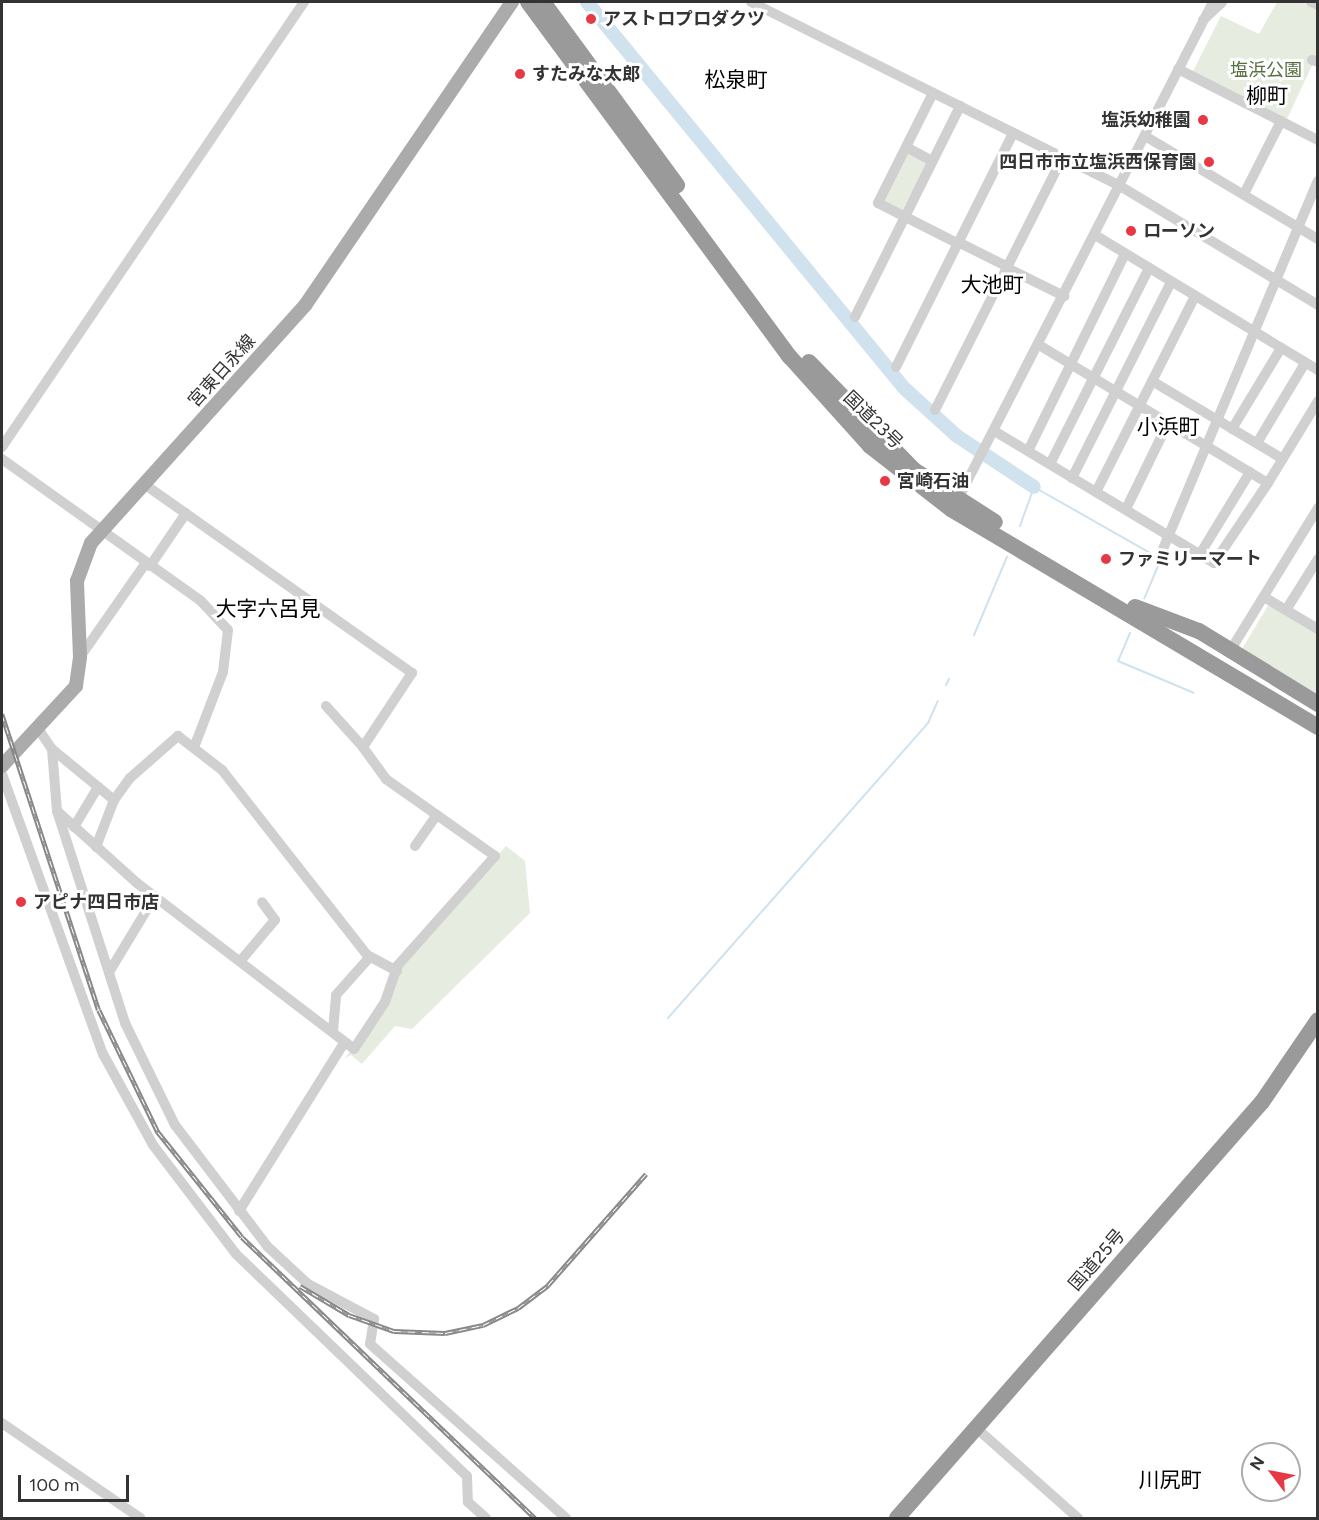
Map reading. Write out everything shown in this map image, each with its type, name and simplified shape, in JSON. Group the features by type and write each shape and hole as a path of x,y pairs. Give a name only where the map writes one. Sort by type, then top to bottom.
{"highway":[{"name":"国道23号","path":"528,2 833,410 906,478 1132,612 1317,727"},
{"name":"国道23号","path":"543,2 841,400 914,470 955,505"},
{"name":"国道23号","path":"1132,612 1317,716"},
{"path":"1132,612 1199,631 1317,704"},
{"path":"1132,612 1317,737"},
{"name":"国道25号","path":"897,1518 1262,1102 1317,1020"},
{"name":"国道25号","path":"909,1518 1263,1115 1317,1035"}],"main road":[{"name":"宮東日永線","path":"2,766 72,693 80,657 76,581 86,551 100,531 306,304 512,2"}],"street":[{"path":"2,447 303,2"},
{"path":"751,2 1120,186 1317,304"},
{"path":"1203,21 1205,2"},
{"path":"955,505 996,432 1213,2"},
{"path":"1203,21 1222,2"},
{"path":"1311,2 1317,4"},
{"path":"1178,69 1317,140"},
{"path":"933,93 878,203 1064,296"},
{"path":"855,317 960,106"},
{"path":"1244,194 1281,121"},
{"path":"896,367 1013,133"},
{"path":"1146,136 1317,239"},
{"path":"906,147 932,161"},
{"path":"935,411 1063,158"},
{"path":"1163,549 1317,181"},
{"path":"1095,235 1317,370"},
{"path":"1028,451 1125,254"},
{"path":"1050,464 1149,268"},
{"path":"1072,478 1172,282"},
{"path":"1096,492 1195,296"},
{"path":"1039,345 1268,483"},
{"path":"1232,429 1281,348"},
{"path":"1257,443 1305,363"},
{"path":"1152,381 1282,459"},
{"path":"996,432 1218,563 1317,401"},
{"path":"1126,509 1168,423"},
{"path":"2,459 207,607 230,639 195,745"},
{"path":"1200,554 1250,472"},
{"path":"143,483 412,673 363,747"},
{"path":"1230,651 1317,508"},
{"path":"80,657 186,513"},
{"path":"1286,610 1317,559"},
{"path":"1264,597 1317,629"},
{"path":"57,811 155,896 242,959 354,1049 385,1002 397,971 495,856 386,779 363,747 326,706"},
{"path":"39,730 52,749 114,801"},
{"path":"96,847 114,801 130,778 178,736 195,745 222,770 369,958 397,971"},
{"path":"52,749 57,811 111,969 125,1023 165,1109 239,1211 308,1284 374,1319 370,1344 566,1518"},
{"path":"2,774 103,1054 153,1145 236,1254 466,1476 468,1502 486,1518"},
{"path":"74,826 98,787"},
{"path":"415,846 437,815"},
{"path":"111,969 155,896"},
{"path":"242,959 275,920 262,902"},
{"path":"333,1031 336,995 369,958"},
{"path":"239,1211 344,1043"},
{"path":"2,1423 140,1518"},
{"path":"983,1434 1078,1518"}],"green space":[{"name":"塩浜公園","path":"1277,2 1303,2 1317,9 1317,55 1286,121 1192,73 1221,16 1259,34"},
{"path":"906,153 928,162 901,212 883,202"},
{"path":"1269,604 1317,633 1317,694 1242,649"},
{"path":"506,846 525,861 530,913 412,1029 395,1026 362,1064 351,1055 345,1058 391,997 402,966"}],"waterway":[{"path":"587,2 904,388 957,436 1034,487"},
{"path":"1020,526 1034,487 1161,559 1144,599"},
{"path":"974,635 1007,557"},
{"path":"1130,633 1118,661 1194,693"},
{"path":"946,685 949,679"},
{"path":"668,1018 928,723 938,701"}],"railway":[{"path":"2,714 99,1010 158,1132 242,1237 535,1518"},
{"path":"300,1286 349,1315 394,1331 445,1333 483,1325 518,1308 548,1285 646,1174"}],"place":[{"name":"アストロプロダクツ","path":"591,19"},
{"name":"すたみな太郎","path":"520,74"},
{"name":"塩浜幼稚園","path":"1203,120"},
{"name":"四日市市立塩浜西保育園","path":"1209,162"},
{"name":"ローソン","path":"1131,231"},
{"name":"宮崎石油","path":"885,481"},
{"name":"ファミリーマート","path":"1106,559"},
{"name":"アピナ四日市店","path":"21,902"}],"district":[{"name":"松泉町","path":"736,80"},
{"name":"柳町","path":"1267,96"},
{"name":"大池町","path":"992,285"},
{"name":"小浜町","path":"1168,427"},
{"name":"大字六呂見","path":"268,609"},
{"name":"川尻町","path":"1170,1480"}]}
